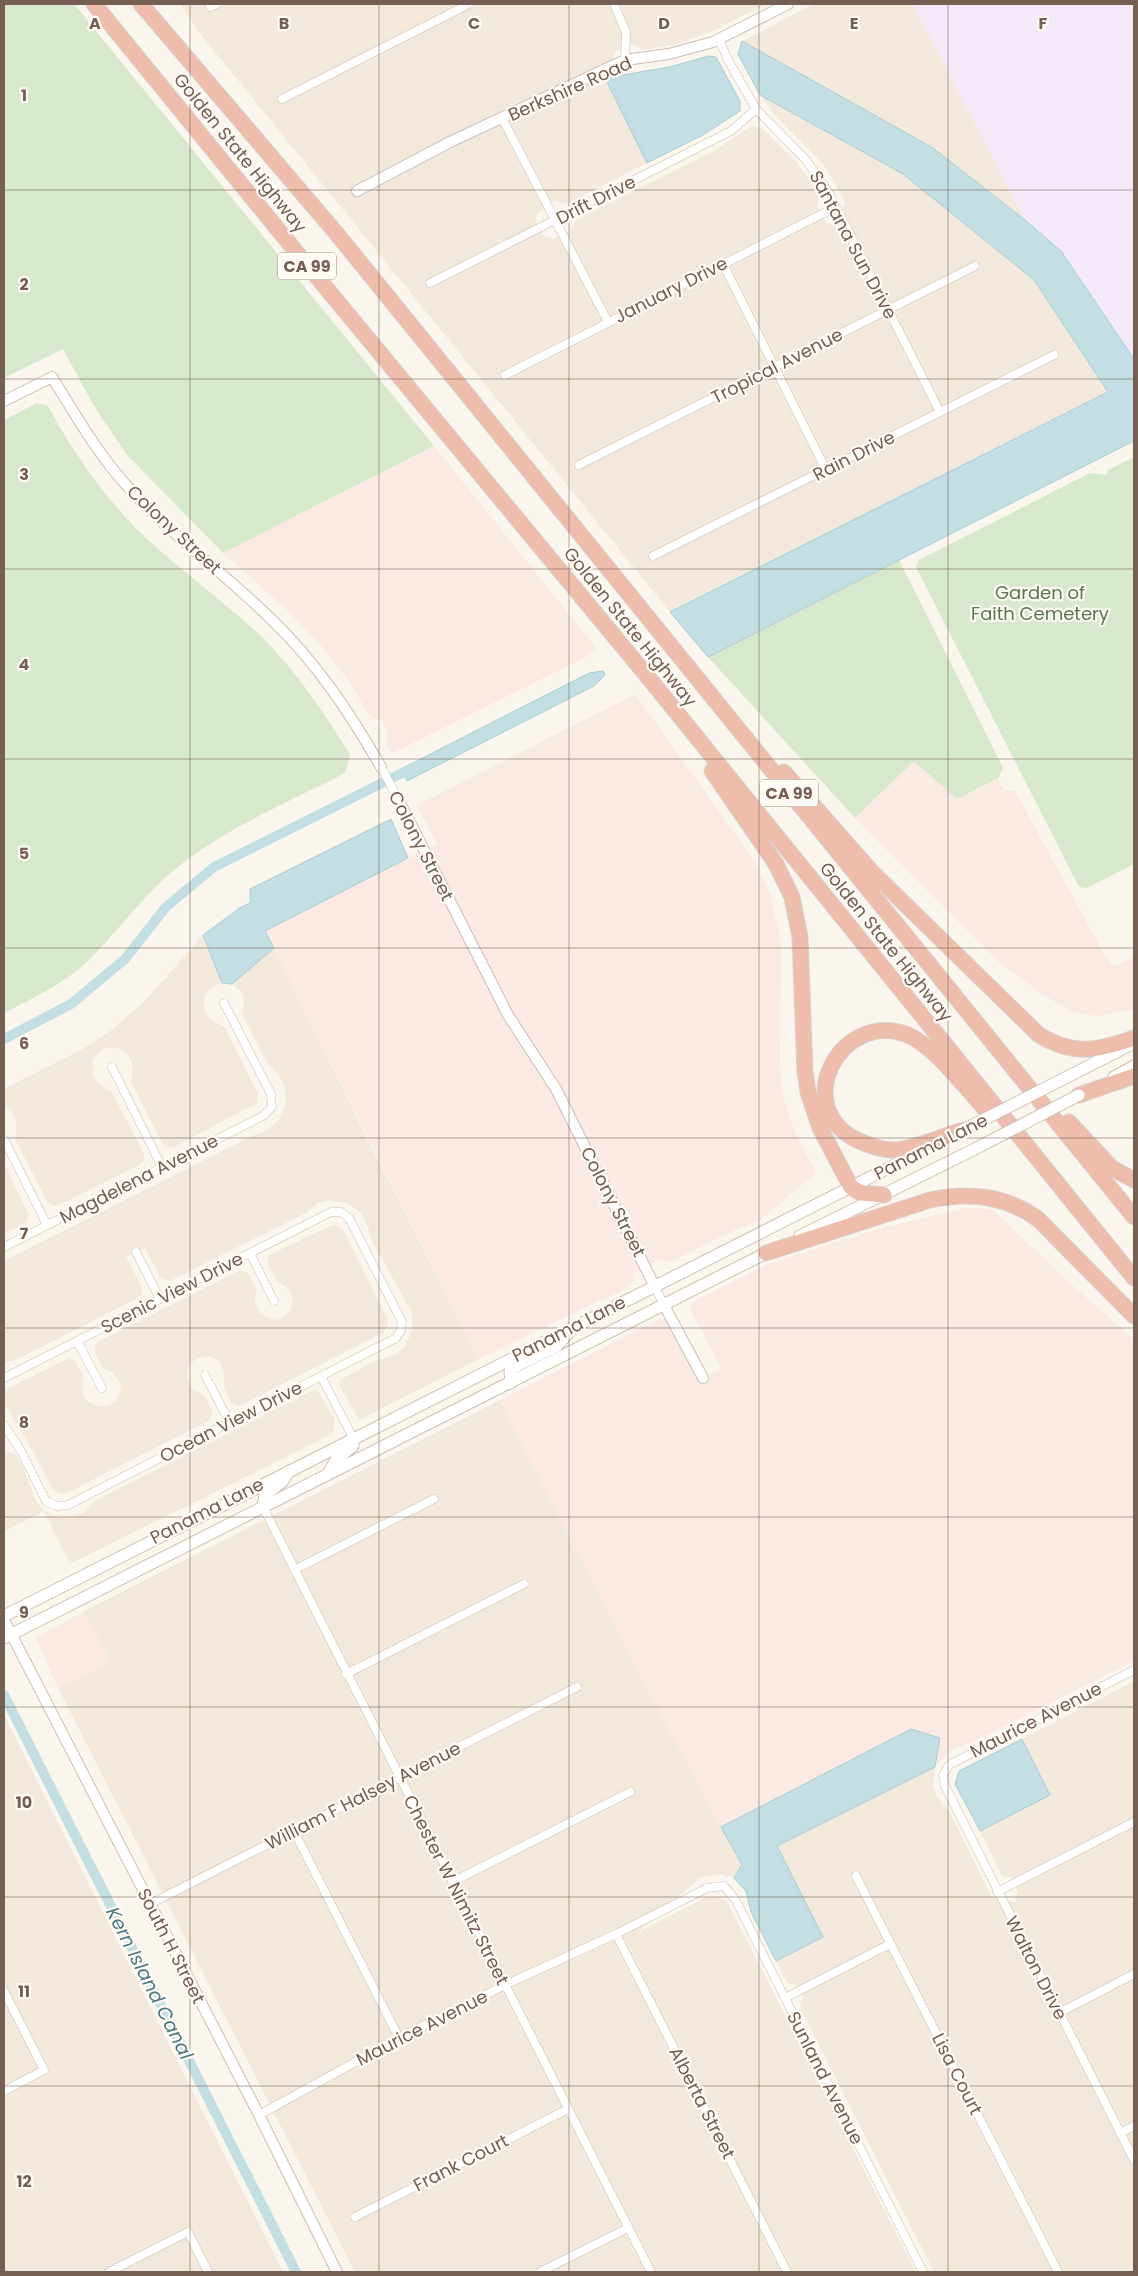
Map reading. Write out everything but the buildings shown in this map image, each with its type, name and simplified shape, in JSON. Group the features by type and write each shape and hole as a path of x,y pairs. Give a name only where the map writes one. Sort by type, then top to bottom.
{"highway":[{"name":"Golden State Highway","path":"94,4 310,269 648,677 1134,1278"},
{"name":"Golden State Highway","path":"141,4 337,234 678,657 1134,1217"},
{"path":"678,657 872,872 1039,1035 1051,1042 1079,1050 1107,1048 1134,1038"},
{"path":"648,677 776,864 792,898 800,937 805,1072 808,1092 820,1128 851,1187 861,1193 884,1195"},
{"path":"967,1013 1104,1161 1122,1175 1134,1180"},
{"path":"963,1130 898,1150 882,1149 868,1145 847,1135 834,1119 826,1102 824,1089 831,1066 840,1052 853,1041 873,1033 896,1032 918,1040 934,1053 1082,1214"},
{"path":"1079,1095 1134,1076"},
{"path":"766,1253 930,1200 958,1196 991,1197 1024,1209 1038,1219 1134,1316"}],"main road":[{"name":"Panama Lane","path":"4,1616 290,1469 1134,1043"},
{"name":"Panama Lane","path":"7,1636 973,1150 1134,1066"},
{"path":"511,1383 510,1372 513,1368 557,1346 576,1325"},
{"path":"328,1474 336,1460 353,1446 353,1438"},
{"path":"263,1507 265,1495 282,1482 290,1469"}],"street":[{"path":"282,99 469,4"},
{"path":"614,4 626,32 625,60"},
{"name":"Berkshire Road","path":"357,191 502,118 625,60 669,54 719,39 788,4"},
{"name":"Santana Sun Drive","path":"719,39 728,60 756,109 818,174 940,412"},
{"name":"Drift Drive","path":"430,283 731,131 756,109"},
{"path":"502,118 608,322"},
{"name":"January Drive","path":"505,375 836,207"},
{"path":"723,264 826,470"},
{"name":"Tropical Avenue","path":"580,465 974,266"},
{"name":"Rain Drive","path":"653,556 1054,355"},
{"name":"Colony Street","path":"4,401 52,376 83,427 111,468 126,486 162,523 271,618 298,647 345,707 396,795 508,1015 556,1089 664,1305 703,1378"},
{"name":"Magdelena Avenue","path":"4,1248 264,1116 272,1107 271,1094 224,1004"},
{"path":"112,1067 162,1167"},
{"path":"4,1139 47,1225"},
{"name":"Scenic View Drive","path":"4,1378 331,1212 341,1212 349,1218 402,1322 401,1330"},
{"path":"136,1252 160,1299"},
{"path":"250,1253 274,1301"},
{"name":"Ocean View Drive","path":"12,1438 46,1501 56,1506 68,1505 396,1338 401,1330"},
{"path":"77,1341 102,1388"},
{"path":"205,1375 230,1423"},
{"path":"321,1376 353,1438"},
{"path":"4,1425 12,1438 4,1443"},
{"path":"294,1570 434,1499"},
{"name":"Chester W Nimitz Street","path":"263,1507 346,1674 651,2272"},
{"path":"346,1674 524,1584"},
{"name":"South H Street","path":"4,1620 7,1636 150,1904 337,2272"},
{"name":"Maurice Avenue","path":"943,1775 949,1765 1134,1670"},
{"name":"William F Halsey Avenue","path":"150,1904 576,1687"},
{"name":"Walton Drive","path":"943,1775 944,1786 1134,2160"},
{"path":"452,1882 630,1792"},
{"path":"997,1892 1134,1822"},
{"path":"294,1831 399,2038"},
{"name":"Lisa Court","path":"856,1876 1058,2272"},
{"name":"Maurice Avenue","path":"258,2115 399,2038 505,1985 616,1934 707,1888 724,1886"},
{"name":"Sunland Avenue","path":"724,1886 735,1899 922,2272"},
{"name":"Alberta Street","path":"616,1934 787,2272"},
{"path":"785,1998 890,1944"},
{"path":"1059,2012 1134,1974"},
{"path":"4,1991 44,2070 4,2091"},
{"name":"Frank Court","path":"355,2217 568,2109"},
{"path":"1120,2133 1134,2126"},
{"path":"540,2272 628,2228"},
{"path":"109,2272 188,2232 208,2272"}],"shaded area":[{"path":"180,4 766,4 713,31 677,44 643,50 635,45 616,50 605,78 647,163 566,204 556,201 540,211 535,220 543,236 554,239 571,230 575,220 715,150 752,126 762,128 796,161 820,196 817,206 826,223 836,226 845,203 836,185 824,165 774,114 760,95 903,174 1034,280 1108,392 670,612 202,36"},
{"path":"814,4 913,4 1025,220 933,148 742,41"},
{"path":"913,4 1134,4 1134,359 1061,251 1025,220"},
{"path":"434,446 596,648 582,659 391,754 386,745 388,733 381,719 374,719 369,715 348,680 319,643 287,610 223,553"},
{"path":"635,694 753,859 770,893 781,943 780,1065 783,1096 794,1130 816,1173 759,1221 730,1232 672,1261 668,1262 661,1258 633,1274 634,1279 627,1288 479,1359 265,931 437,844 417,805"},
{"path":"914,760 957,799 998,778 1004,790 1015,791 1103,952 1114,967 1134,957 1134,1009 1097,1016 1071,1012 1044,995 1001,964 855,818"},
{"path":"203,935 222,983 214,986 207,992 204,1000 204,1009 210,1019 225,1028 258,1094 257,1103 174,1147 167,1148 163,1144 131,1082 133,1066 129,1056 118,1048 103,1048 93,1060 93,1075 98,1083 112,1092 144,1154 144,1160 140,1165 57,1206 52,1206 48,1203 16,1141 16,1119 11,1110 4,1106 4,1089 81,1050 109,1032 145,1001"},
{"path":"274,948 366,1136 479,1359 359,1420 340,1387 340,1380 376,1360 399,1352 405,1346 412,1331 412,1313 370,1237 368,1226 361,1213 347,1203 329,1200 319,1203 302,1215 170,1281 161,1278 145,1248 126,1257 142,1287 142,1293 138,1298 16,1360 4,1363 4,1261 250,1137 266,1131 280,1119 286,1101 284,1085 278,1074 267,1063 243,1016 244,996 232,984"},
{"path":"4,1163 29,1216 25,1223 4,1234"},
{"path":"966,1208 991,1209 1073,1286 1134,1339 1134,1661 973,1742 949,1751 935,1767 940,1738 911,1729 721,1827 646,1686 500,1400 659,1319 669,1322 700,1380 721,1368 691,1311 691,1305 694,1301 767,1264 882,1228"},
{"path":"333,1225 339,1226 344,1231 387,1318 388,1325 384,1332 239,1406 231,1403 224,1388 224,1372 220,1362 209,1356 197,1358 188,1366 187,1379 192,1388 205,1397 213,1412 210,1420 65,1494 58,1493 52,1488 4,1403 5,1392 10,1387 69,1358 75,1361 83,1376 83,1394 86,1400 100,1407 109,1406 116,1401 121,1385 113,1373 103,1368 95,1352 98,1342 240,1270 248,1273 256,1288 255,1304 260,1313 270,1320 281,1319 291,1310 293,1298 288,1289 277,1281 268,1265 267,1259 271,1254"},
{"path":"314,1390 318,1391 335,1420 333,1432 330,1435 70,1564 44,1511 61,1518 83,1513 96,1500"},
{"path":"500,1400 646,1686 742,1865 734,1878 719,1874 700,1878 637,1933 707,1897 718,1897 727,1901 916,2272 355,2272 58,1688 110,1662 84,1611"},
{"path":"9,1452 15,1454 22,1465 37,1503 44,1511 4,1531 4,1455"},
{"path":"84,1611 110,1662 58,1688 36,1638"},
{"path":"1134,1681 1134,2272 934,2272 801,2010 800,2003 803,1998 795,1984 790,1984 786,1981 776,1961 822,1937 777,1846 935,1767 933,1786 937,1797 950,1812 991,1896 1016,1903 1015,1897 1018,1892 1011,1877 1005,1877 1001,1874 980,1831 1050,1795 1022,1739"},
{"path":"4,1715 283,2272 4,2272"}],"green space":[{"path":"4,4 74,4 434,446 223,553 127,455 94,406 63,349 4,378"},
{"path":"37,403 48,406 68,441 91,475 130,522 159,550 247,623 274,650 309,693 350,755 345,773 238,827 179,866 145,898 104,945 73,974 4,1013 4,420"},
{"name":"Garden of Faith Cemetery","path":"1134,457 1134,864 1087,888 1079,887 916,567 919,560 1090,473 1106,475 1108,470"},
{"path":"899,560 1003,768 998,778 957,799 914,761 855,818 708,657"}],"water":[{"path":"742,41 933,148 1025,220 1061,251 1134,359 1134,441 708,657 670,612 1108,392 1034,280 903,174 760,95 738,54"},
{"path":"709,56 716,57 740,101 740,111 703,135 647,163 605,78 669,67"},
{"path":"603,671 605,675 594,686 407,781 401,769 589,673"},
{"path":"391,819 408,858 265,931 274,948 232,984 222,983 203,935 241,907 250,903 250,889"},
{"path":"911,1729 940,1738 935,1767 777,1846 823,1937 776,1961 751,1912 746,1891 734,1878 742,1865 721,1827"},
{"path":"1022,1739 1050,1795 980,1831 955,1784 959,1771"}],"waterway":[{"path":"4,1039 71,1004 125,959 166,907 214,867 414,767"},
{"name":"Kern Island Canal","path":"4,1695 296,2272"}]}
